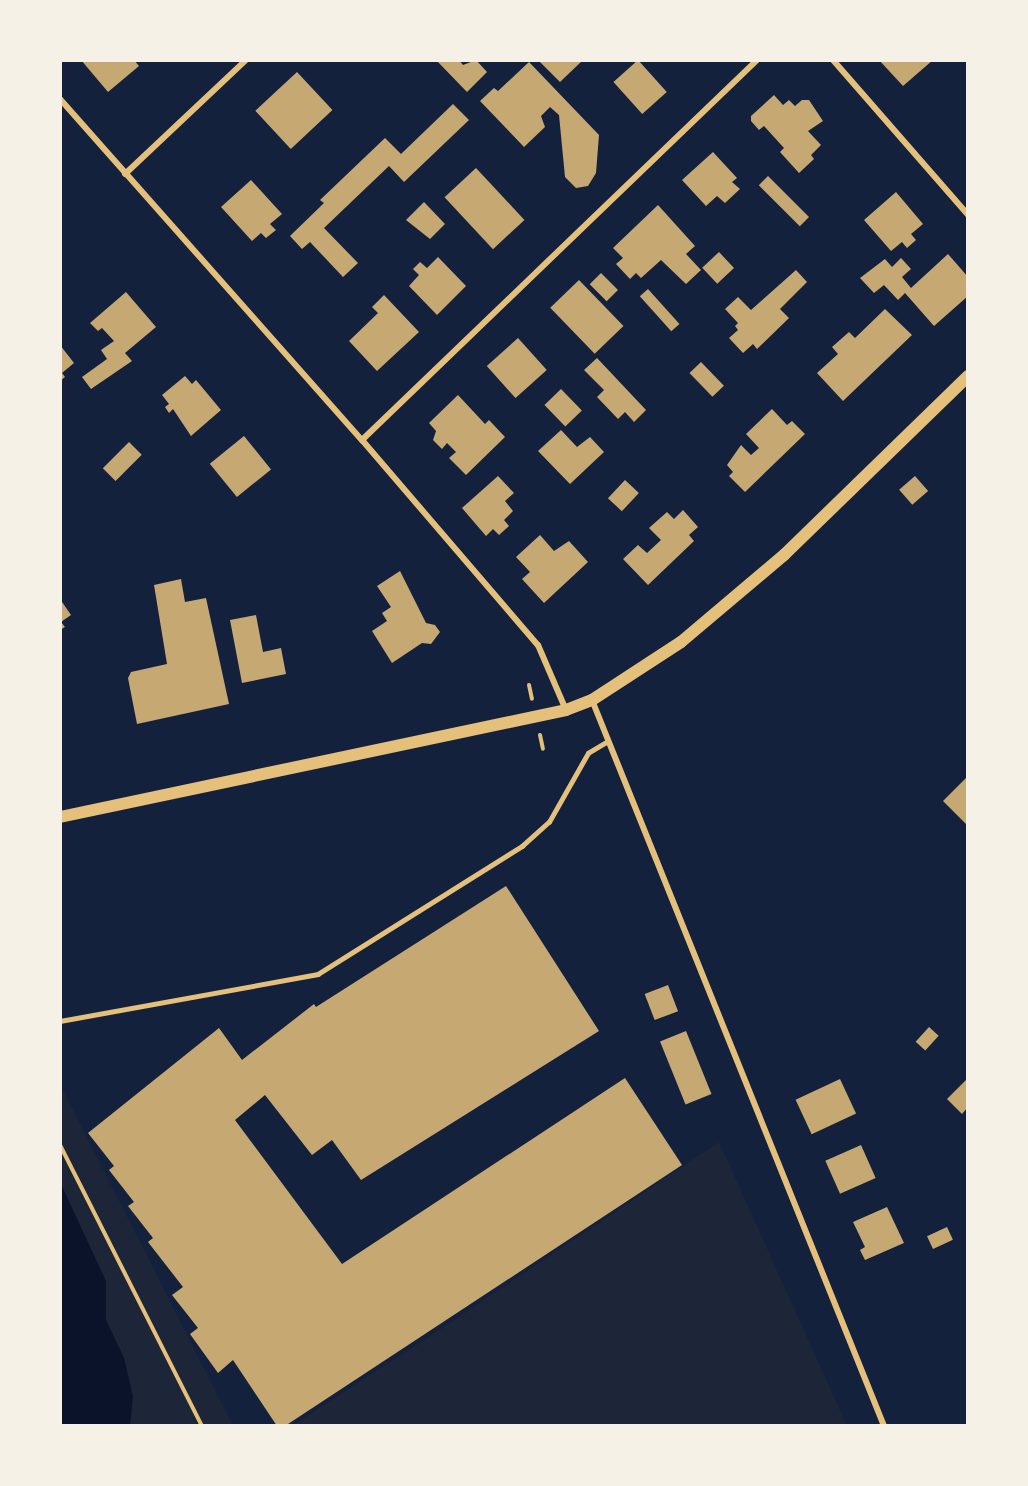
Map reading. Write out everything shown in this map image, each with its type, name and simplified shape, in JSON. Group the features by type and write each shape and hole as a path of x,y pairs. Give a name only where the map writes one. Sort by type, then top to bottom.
{"main road":[{"path":"60,817 566,710 592,700 681,642 784,555 968,376"}],"street":[{"path":"125,174 246,60"},
{"path":"362,440 757,60"},
{"path":"833,60 968,215"},
{"path":"60,99 362,440 538,645 566,710"},
{"path":"592,700 884,1426"}],"lane":[{"path":"60,1021 318,974 522,846 549,822 588,753 608,741"}],"path":[{"path":"60,1145 202,1426"}],"shaded area":[{"path":"60,1084 233,1426 60,1426"},
{"path":"719,1142 847,1426 292,1426 435,1333"},
{"path":"60,1182 106,1281 106,1320 124,1358 133,1396 130,1426 60,1426"}],"building":[{"path":"81,60 134,60 139,66 108,92"},
{"path":"436,60 459,60 463,65 476,60 487,72 467,92"},
{"path":"538,60 583,60 560,82"},
{"path":"638,60 667,92 642,114 613,82"},
{"path":"879,60 933,60 903,86"},
{"path":"529,62 599,135 596,173 588,186 576,188 565,177 559,115 550,107 541,116 545,127 524,147 480,101 494,88 498,91"},
{"path":"297,72 332,110 291,149 255,111"},
{"path":"774,95 783,105 789,100 795,106 802,100 809,100 823,121 808,131 821,145 811,155 814,159 799,173 780,152 784,148 764,126 759,130 751,121 751,116"},
{"path":"453,104 469,120 404,182 389,166 324,228 358,263 343,277 310,242 302,249 290,236 324,203 320,200 385,138 401,154"},
{"path":"713,152 737,178 732,182 740,189 725,203 717,196 706,206 682,180"},
{"path":"476,168 524,220 493,249 445,197"},
{"path":"768,176 809,217 800,226 759,185"},
{"path":"251,180 282,214 270,224 276,230 266,238 261,233 252,241 221,207"},
{"path":"896,192 923,224 911,234 916,240 907,248 902,242 891,251 864,220"},
{"path":"424,202 445,224 430,239 406,220"},
{"path":"658,205 695,246 686,254 701,270 686,284 661,260 641,278 636,273 630,279 616,264 623,258 613,248"},
{"path":"719,252 734,268 717,284 702,268"},
{"path":"948,254 968,277 968,296 934,326 905,293 898,300 884,285 874,293 860,278 885,259 892,267 901,258 911,269 902,277 911,288"},
{"path":"438,257 466,286 437,315 409,286 419,275 413,269 420,262 427,268"},
{"path":"796,270 807,282 780,309 789,318 757,349 753,344 743,353 729,338 738,330 735,326 738,323 725,309 738,297 751,310"},
{"path":"601,273 618,290 607,301 590,284"},
{"path":"579,280 623,326 595,354 550,308"},
{"path":"648,289 679,324 671,331 640,296"},
{"path":"126,292 156,327 125,353 132,361 91,389 82,377 107,359 101,350 114,341 102,328 98,331 90,323"},
{"path":"384,295 419,332 377,371 349,341 378,313 372,307"},
{"path":"885,309 912,335 843,401 817,373 838,354 832,347 849,332 855,338"},
{"path":"518,338 547,370 516,398 487,366"},
{"path":"60,345 74,363 62,373 65,377 60,381"},
{"path":"597,358 646,410 634,422 625,412 618,419 597,397 604,390 584,370"},
{"path":"701,362 724,386 712,397 689,373"},
{"path":"185,376 192,384 196,380 221,410 191,436 173,409 169,413 165,407 169,404 162,395"},
{"path":"561,389 582,411 565,427 544,405"},
{"path":"458,395 485,424 489,420 505,437 466,475 449,458 456,452 447,443 442,449 433,440 436,431 429,423"},
{"path":"772,409 787,425 792,421 805,434 745,492 729,476 733,472 727,465 741,445 751,455 759,448 746,434"},
{"path":"561,430 577,447 590,437 604,452 570,484 538,451"},
{"path":"244,436 271,469 237,497 210,464"},
{"path":"129,442 142,455 116,481 103,468"},
{"path":"498,476 514,493 505,501 513,511 504,520 509,526 499,535 493,529 486,536 462,508"},
{"path":"915,476 928,491 912,505 899,490"},
{"path":"625,480 639,493 622,511 608,498"},
{"path":"683,510 698,527 689,535 694,541 648,585 623,559 638,545 647,553 661,540 649,528 667,512 674,519"},
{"path":"540,535 554,551 569,541 588,562 544,603 522,579 530,572 516,557"},
{"path":"400,571 426,623 435,625 440,632 431,644 422,643 392,663 372,631 387,621 382,613 391,607 377,586"},
{"path":"181,579 185,602 206,598 229,704 137,724 128,678 131,672 167,664 154,585"},
{"path":"60,599 71,615 61,622 65,627 60,630"},
{"path":"256,615 263,652 281,648 286,674 242,683 230,620"},
{"path":"968,776 968,826 943,801"},
{"path":"506,886 599,1031 361,1180 332,1140 312,1155 265,1095 235,1120 342,1264 625,1078 682,1165 285,1426 277,1426 233,1360 218,1373 190,1334 198,1328 172,1295 183,1287 148,1242 153,1238 128,1206 134,1202 109,1170 114,1166 88,1133 219,1028 242,1060 314,1004 316,1007"},
{"path":"668,985 678,1011 655,1020 645,994"},
{"path":"929,1027 939,1036 925,1051 916,1042"},
{"path":"686,1031 711,1094 686,1105 660,1041"},
{"path":"968,1078 968,1107 962,1114 947,1099"},
{"path":"840,1079 856,1113 812,1134 796,1100"},
{"path":"861,1145 876,1178 840,1194 825,1161"},
{"path":"887,1207 904,1243 865,1260 860,1250 865,1247 853,1222"},
{"path":"947,1227 953,1240 933,1249 927,1236"}]}
